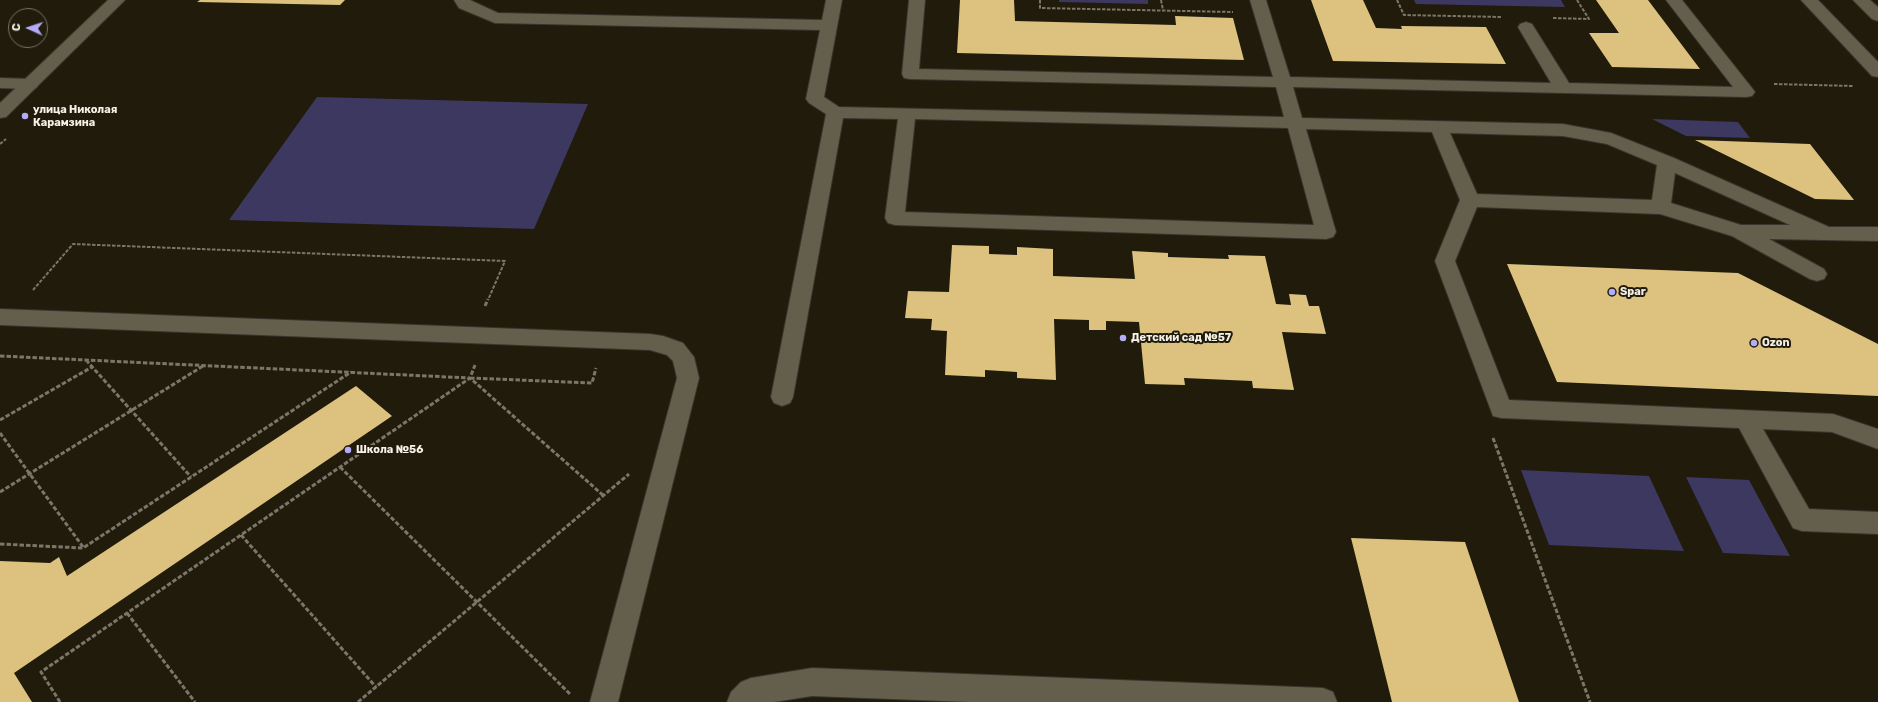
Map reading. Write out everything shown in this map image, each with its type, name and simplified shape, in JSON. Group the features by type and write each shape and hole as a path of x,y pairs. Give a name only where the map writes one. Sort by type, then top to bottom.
{"street":[{"path":"0,113 117,0"},
{"path":"462,0 465,5 495,18 829,25"},
{"path":"834,0 815,99 836,112 1563,130 1611,139 1667,162 1826,234"},
{"path":"917,0 910,74 1746,92 1674,0"},
{"path":"1809,0 1878,72"},
{"path":"1861,0 1878,16"},
{"path":"907,114 896,218 1326,232 1295,123 1259,6"},
{"path":"1526,27 1563,88"},
{"path":"0,83 30,84"},
{"path":"782,398 836,112"},
{"path":"1438,126 1470,200 1445,261 1501,409 1834,423 1878,439"},
{"path":"1661,206 1667,162"},
{"path":"1470,200 1661,206 1739,231 1817,274"},
{"path":"1739,231 1878,234"},
{"path":"5,317 480,335 663,344 675,349 683,357 687,368 688,378 686,388 604,702"},
{"path":"1746,420 1802,520 1878,523"},
{"path":"742,702 751,692 812,682 1323,702"}],"path":[{"path":"1040,0 1040,8 1163,10 1259,6"},
{"path":"1161,0 1163,10"},
{"path":"1397,0 1404,15 1505,17"},
{"path":"1551,18 1590,19 1577,0"},
{"path":"1739,84 1860,86"},
{"path":"5,317 73,244 505,261 478,320 482,351 470,378 41,672 60,702"},
{"path":"0,356 592,383 598,362"},
{"path":"86,360 191,477"},
{"path":"0,492 204,365"},
{"path":"0,420 92,367"},
{"path":"0,544 83,548 351,372"},
{"path":"470,378 604,496"},
{"path":"1501,409 1484,414 1590,702"},
{"path":"0,433 83,548"},
{"path":"340,467 573,696"},
{"path":"358,702 633,471"},
{"path":"241,535 376,687"},
{"path":"127,613 195,702"}],"shaded area":[{"path":"1059,0 1148,0 1148,4 1059,2"},
{"path":"1414,0 1561,0 1565,7 1416,4"},
{"path":"317,97 588,104 534,229 229,220"},
{"path":"1652,119 1738,122 1750,138 1686,136"},
{"path":"1521,470 1649,476 1684,551 1549,545"},
{"path":"1686,477 1749,480 1790,556 1723,553"}],"building":[{"path":"200,0 345,0 340,5 197,2"},
{"path":"960,0 1014,0 1015,21 1176,25 1175,16 1233,18 1244,60 957,53"},
{"path":"1311,0 1363,0 1376,28 1402,29 1401,26 1486,27 1506,64 1333,61"},
{"path":"1596,0 1648,0 1700,69 1612,67 1589,33 1619,33"},
{"path":"1695,140 1810,144 1854,200 1815,199"},
{"path":"952,245 989,246 989,254 1017,255 1017,247 1053,249 1053,276 1135,279 1132,251 1168,253 1168,257 1229,259 1228,255 1265,256 1276,304 1291,305 1289,294 1306,295 1309,306 1319,306 1326,334 1282,332 1294,390 1253,388 1252,381 1184,378 1185,385 1145,384 1139,322 1106,321 1106,330 1089,330 1089,320 1054,319 1056,380 1017,378 1017,372 985,370 985,377 945,375 947,331 931,330 932,319 905,318 908,291 949,292"},
{"path":"1507,264 1738,273 1878,344 1878,396 1557,382"},
{"path":"356,386 392,416 14,673 32,702 0,702 0,561 50,563 59,557 67,576"},
{"path":"1351,538 1465,542 1519,702 1392,702"}],"place":[{"name":"улица Николая Карамзина","path":"25,116"},
{"name":"Spar","path":"1612,292"},
{"name":"Детский сад №57","path":"1123,338"},
{"name":"Ozon","path":"1754,343"},
{"name":"Школа №56","path":"348,450"}]}
